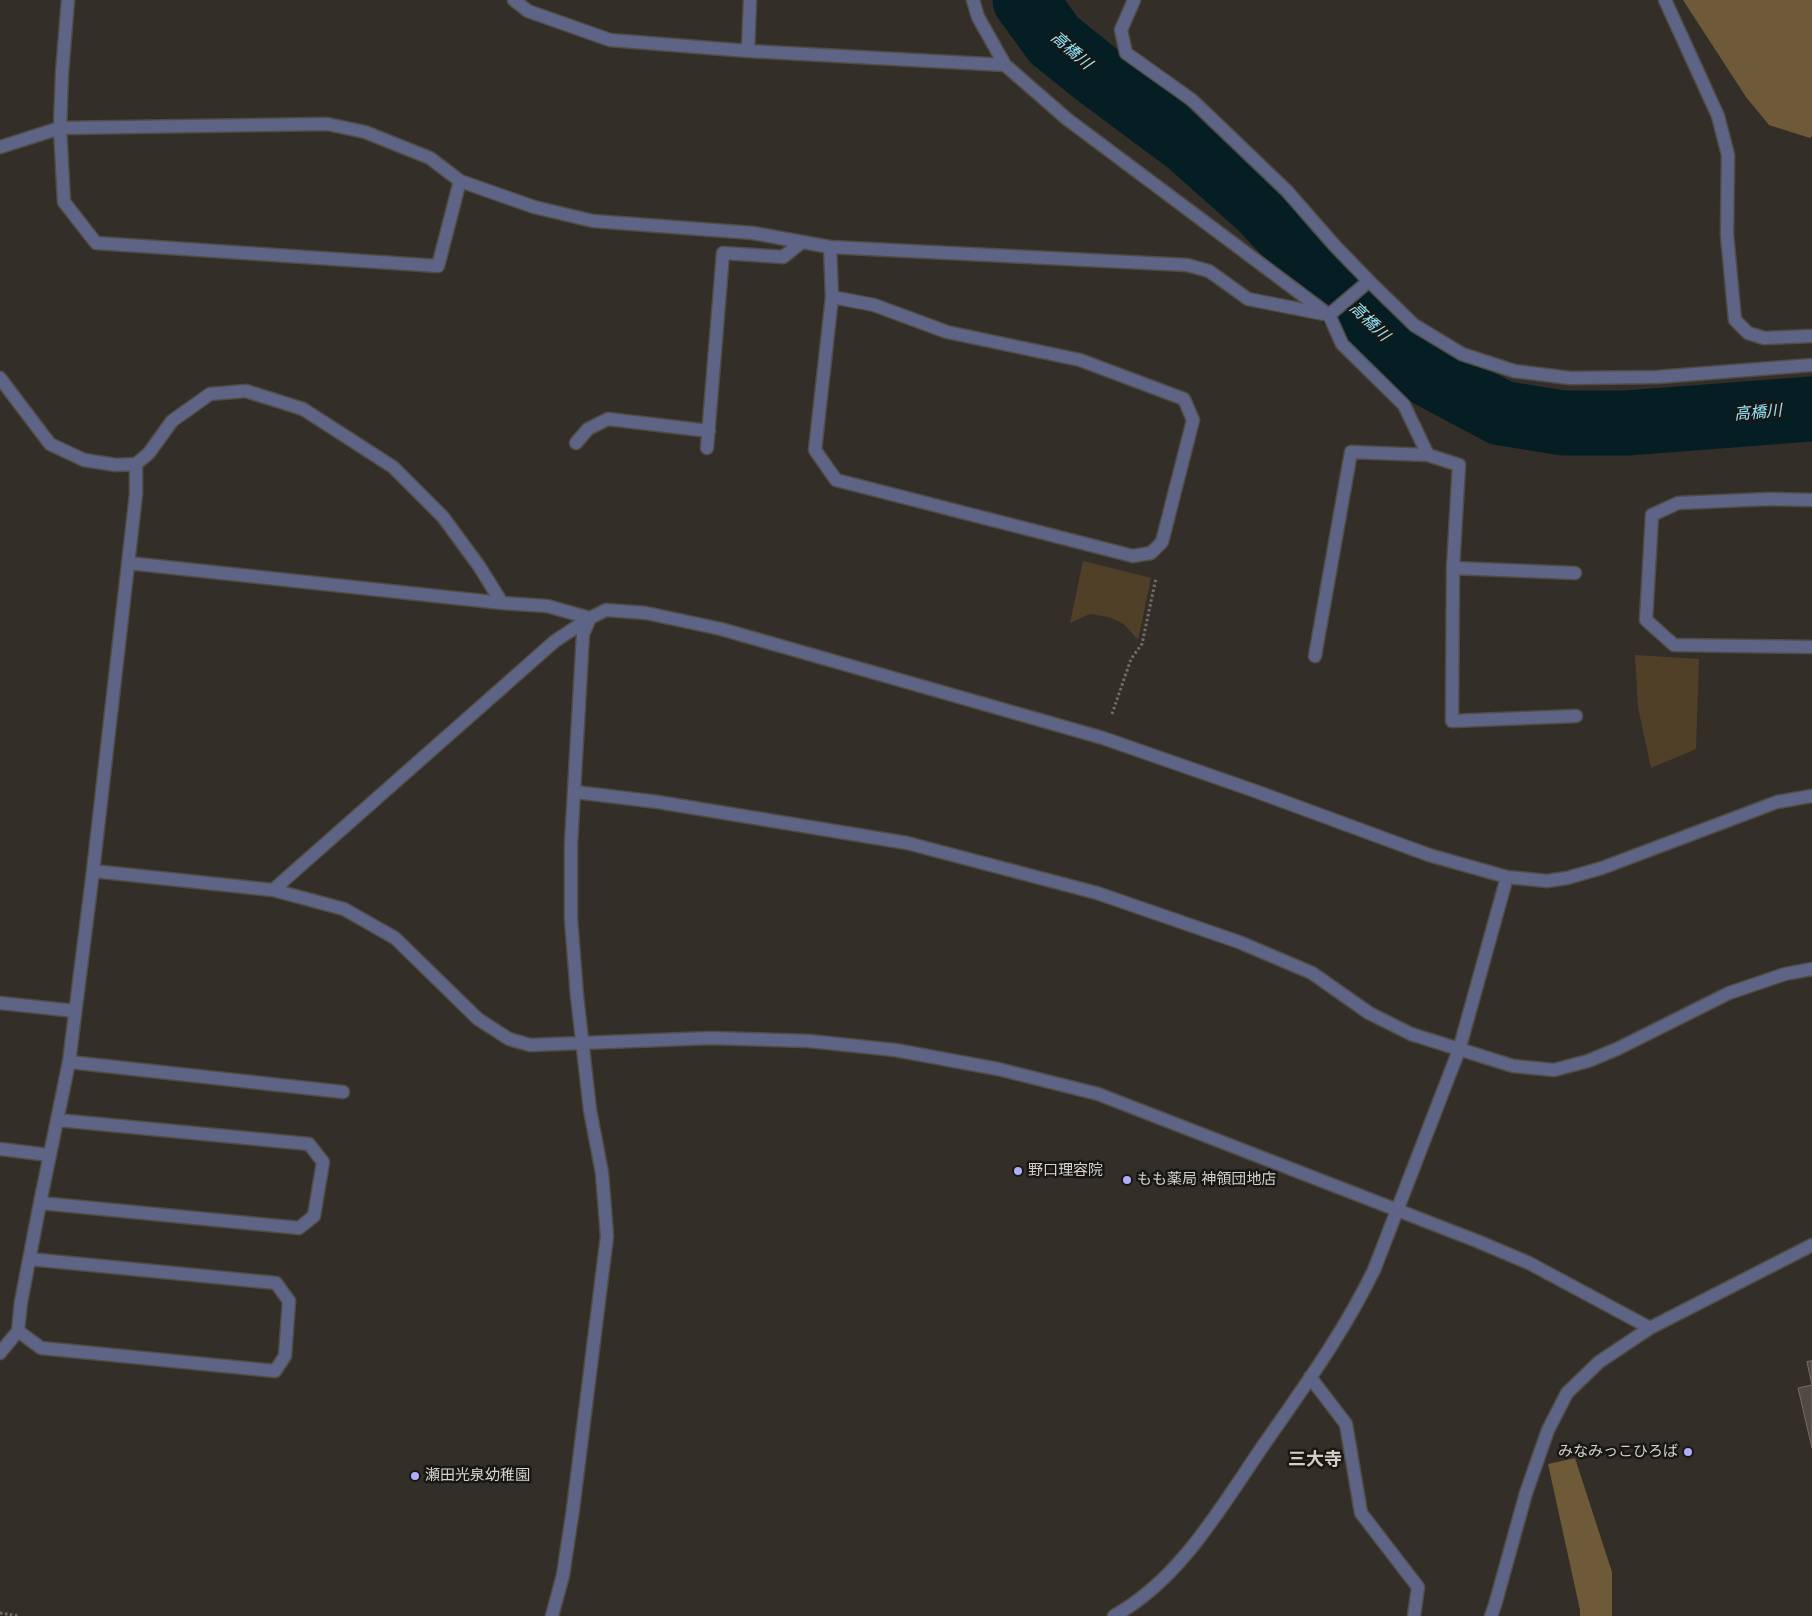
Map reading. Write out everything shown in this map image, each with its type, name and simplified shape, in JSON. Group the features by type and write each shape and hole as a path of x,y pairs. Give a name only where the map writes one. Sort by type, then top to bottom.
{"street":[{"path":"68,0 60,128 64,202 96,243 438,266 460,181"},
{"path":"514,0 528,11 610,40 748,51 1005,65"},
{"path":"748,51 750,0"},
{"path":"973,0 978,16 1005,65 1067,119 1332,313 1342,344 1404,405 1428,455"},
{"path":"1134,0 1121,30 1126,53 1192,100 1287,191 1335,246 1414,325 1462,354 1514,371 1570,378 1657,377 1812,365"},
{"path":"1665,0 1718,116 1728,155 1727,235 1735,320 1748,333 1764,338 1812,336"},
{"path":"0,147 60,128 327,124 366,132 430,158 460,181 534,208 593,221 753,233 830,247 1187,265 1209,271 1248,298 1332,313"},
{"path":"707,448 723,253 783,257 802,242"},
{"path":"830,247 832,297 815,450 836,480 1133,556 1151,553 1162,542 1193,420 1184,399 1080,360 947,332 874,305 832,297"},
{"path":"1332,313 1369,280"},
{"path":"0,378 50,444 84,460 116,464 136,464 149,453 172,421 210,394 246,391 303,408 393,468 443,518 479,566 502,603"},
{"path":"576,443 588,429 608,419 708,431"},
{"path":"1315,656 1351,452 1428,455 1459,465 1453,568 1452,721 1576,716"},
{"path":"0,1353 18,1331 29,1259 69,1062 136,494 136,464"},
{"path":"1812,500 1769,498 1678,503 1652,515 1646,620 1674,645 1812,648"},
{"path":"128,563 502,603 547,606 590,618"},
{"path":"1453,568 1575,573"},
{"path":"273,890 555,641 606,610 646,613 721,629 1103,738 1429,855 1507,877 1547,881 1568,878 1602,868 1777,802 1812,796"},
{"path":"552,1616 563,1575 573,1509 607,1236 602,1173 590,1110 571,920 571,844 583,634 590,618"},
{"path":"575,792 658,802 907,843 1097,892 1239,942 1312,973 1369,1013 1411,1034 1512,1066 1554,1070 1588,1061 1729,993 1785,974 1812,969"},
{"path":"93,871 273,890 344,909 395,938 478,1019 509,1039 530,1045 711,1038 809,1041 894,1050 998,1069 1098,1094 1529,1263 1650,1328"},
{"path":"1114,1616 1129,1608 1171,1572 1200,1536 1335,1341 1358,1304 1374,1270 1459,1050 1507,877"},
{"path":"0,1003 75,1011"},
{"path":"69,1062 342,1092"},
{"path":"40,1203 298,1228 314,1216 323,1162 309,1144 57,1120"},
{"path":"0,1149 49,1155"},
{"path":"1491,1616 1526,1493 1548,1430 1566,1392 1599,1362 1650,1328 1812,1246"},
{"path":"18,1331 41,1348 275,1371 285,1356 289,1301 276,1283 29,1259"},
{"path":"1310,1377 1346,1424 1361,1513 1418,1587 1414,1616"}],"path":[{"path":"1103,738 1131,659 1142,644 1157,573 1151,553"},
{"path":"0,1613 19,1616"}],"shaded area":[{"path":"1683,0 1812,0 1812,136 1810,138 1769,125 1746,97"},
{"path":"1083,561 1151,578 1138,640 1124,624 1109,617 1090,614 1070,623"},
{"path":"1635,655 1699,659 1696,749 1651,768 1638,707"},
{"path":"1575,1458 1612,1572 1612,1616 1580,1616 1548,1464"}],"building":[{"path":"1812,1361 1812,1385 1807,1362"},
{"path":"1812,1385 1812,1448 1798,1388"}],"waterway":[{"name":"高橋川","path":"1025,0 1054,40 1189,143 1261,207 1368,324 1426,373 1501,413 1563,423 1627,423 1812,409"}],"place":[{"name":"野口理容院","path":"1018,1171"},
{"name":"もも薬局 神領団地店","path":"1127,1180"},
{"name":"みなみっこひろば","path":"1688,1452"},
{"name":"瀬田光泉幼稚園","path":"415,1476"}],"district":[{"name":"三大寺","path":"1315,1460"}]}
